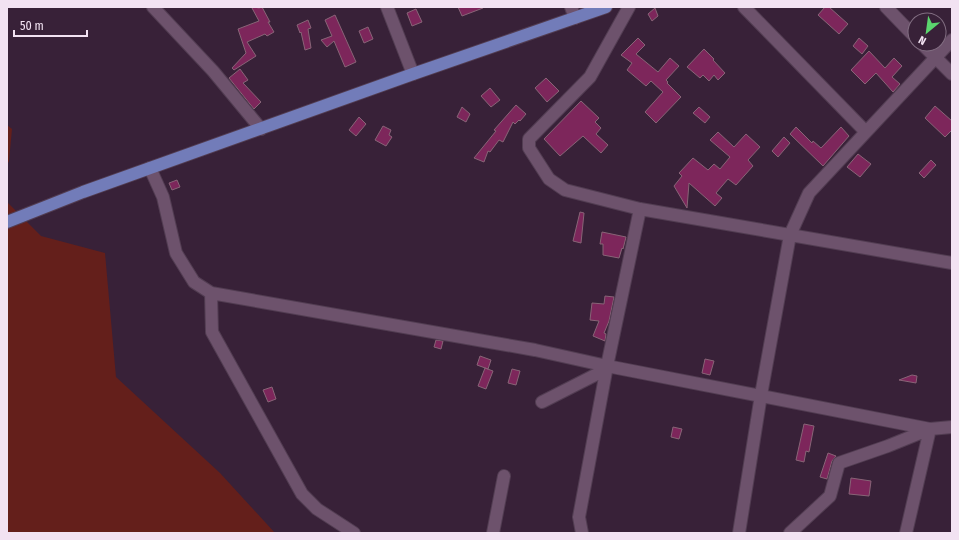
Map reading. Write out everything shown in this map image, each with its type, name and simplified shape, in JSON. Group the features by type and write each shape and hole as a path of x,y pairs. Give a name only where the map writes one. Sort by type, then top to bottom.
{"main road":[{"path":"7,222 83,192 413,74 573,12 606,7"}],"street":[{"path":"153,7 214,71 260,129"},
{"path":"387,7 413,74"},
{"path":"629,7 590,77 529,139 529,148 549,179 565,190 640,209 952,263"},
{"path":"744,7 866,132"},
{"path":"886,7 907,29"},
{"path":"739,533 761,395 790,235 809,193 952,40"},
{"path":"931,52 952,74"},
{"path":"150,168 163,197 176,253 194,282 211,293 535,350 607,366 930,429"},
{"path":"582,533 579,517 607,366 640,209"},
{"path":"211,293 212,332 302,494 317,509 354,533"},
{"path":"542,402 602,372 607,366"},
{"path":"790,533 830,496 839,463 930,429 952,427"},
{"path":"906,533 930,429"},
{"path":"493,533 504,476"}],"shaded area":[{"path":"7,125 12,129 9,161 7,165"},
{"path":"7,202 41,236 105,253 116,377 220,473 275,533 7,533"}],"building":[{"path":"262,7 274,32 267,36 265,34 247,42 256,56 234,70 232,68 246,53 238,29 259,21 252,8"},
{"path":"458,7 483,7 483,8 462,16"},
{"path":"825,7 829,7 848,24 839,34 818,15"},
{"path":"655,8 658,16 652,21 648,14"},
{"path":"416,9 422,22 412,26 407,13"},
{"path":"335,15 356,62 345,67 334,41 327,47 321,40 332,36 325,20"},
{"path":"308,20 311,28 308,29 311,48 305,50 301,32 300,33 297,25"},
{"path":"368,27 373,39 364,43 359,31"},
{"path":"638,38 645,45 636,54 658,72 670,58 679,66 666,80 668,82 667,83 681,97 656,123 645,112 663,92 651,81 646,86 627,70 632,63 621,55"},
{"path":"859,38 868,46 862,54 853,46"},
{"path":"704,49 725,73 718,80 714,75 709,81 703,75 700,78 687,67"},
{"path":"869,51 885,68 894,58 902,66 892,77 900,84 893,92 876,73 865,84 851,70"},
{"path":"240,69 248,80 243,83 261,102 254,109 229,78"},
{"path":"546,78 559,91 547,102 535,88"},
{"path":"490,88 500,100 491,107 481,96"},
{"path":"581,101 599,118 595,122 601,128 596,134 608,145 601,153 583,136 560,156 544,139"},
{"path":"516,105 526,114 520,121 519,120 515,124 513,122 503,142 499,140 490,152 488,151 484,162 474,158 496,131 494,130"},
{"path":"935,106 952,121 952,130 945,137 925,118"},
{"path":"462,107 470,114 466,122 457,117"},
{"path":"699,107 710,117 705,123 693,113"},
{"path":"359,117 366,124 356,136 349,130"},
{"path":"383,126 391,130 389,135 392,137 386,146 375,140"},
{"path":"796,127 812,143 813,141 821,148 841,127 849,136 823,166 790,134"},
{"path":"718,132 734,147 746,134 760,147 748,160 753,166 736,185 728,179 716,193 722,198 715,206 689,183 687,208 674,186 682,176 679,173 693,158 708,170 714,164 720,169 730,157 710,140"},
{"path":"784,137 790,143 778,157 772,151"},
{"path":"858,154 871,164 860,177 847,167"},
{"path":"931,160 936,165 924,178 919,173"},
{"path":"177,180 180,187 172,190 169,183"},
{"path":"580,212 584,213 581,243 573,241"},
{"path":"602,232 626,237 619,258 603,255 603,244 600,244"},
{"path":"605,296 614,297 609,321 604,333 606,334 605,341 593,336 599,321 590,320 592,303 604,304"},
{"path":"436,340 443,341 441,349 434,347"},
{"path":"480,356 491,360 488,369 477,365"},
{"path":"705,359 714,361 710,375 702,373"},
{"path":"485,368 493,371 486,389 478,386"},
{"path":"512,369 520,371 516,385 508,383"},
{"path":"912,375 917,376 916,383 899,380"},
{"path":"272,387 276,399 268,402 263,390"},
{"path":"804,424 814,426 809,452 806,451 804,462 796,460"},
{"path":"673,427 682,429 679,439 671,437"},
{"path":"828,453 836,456 832,461 827,479 820,477"},
{"path":"851,478 871,481 869,496 849,494"}]}
